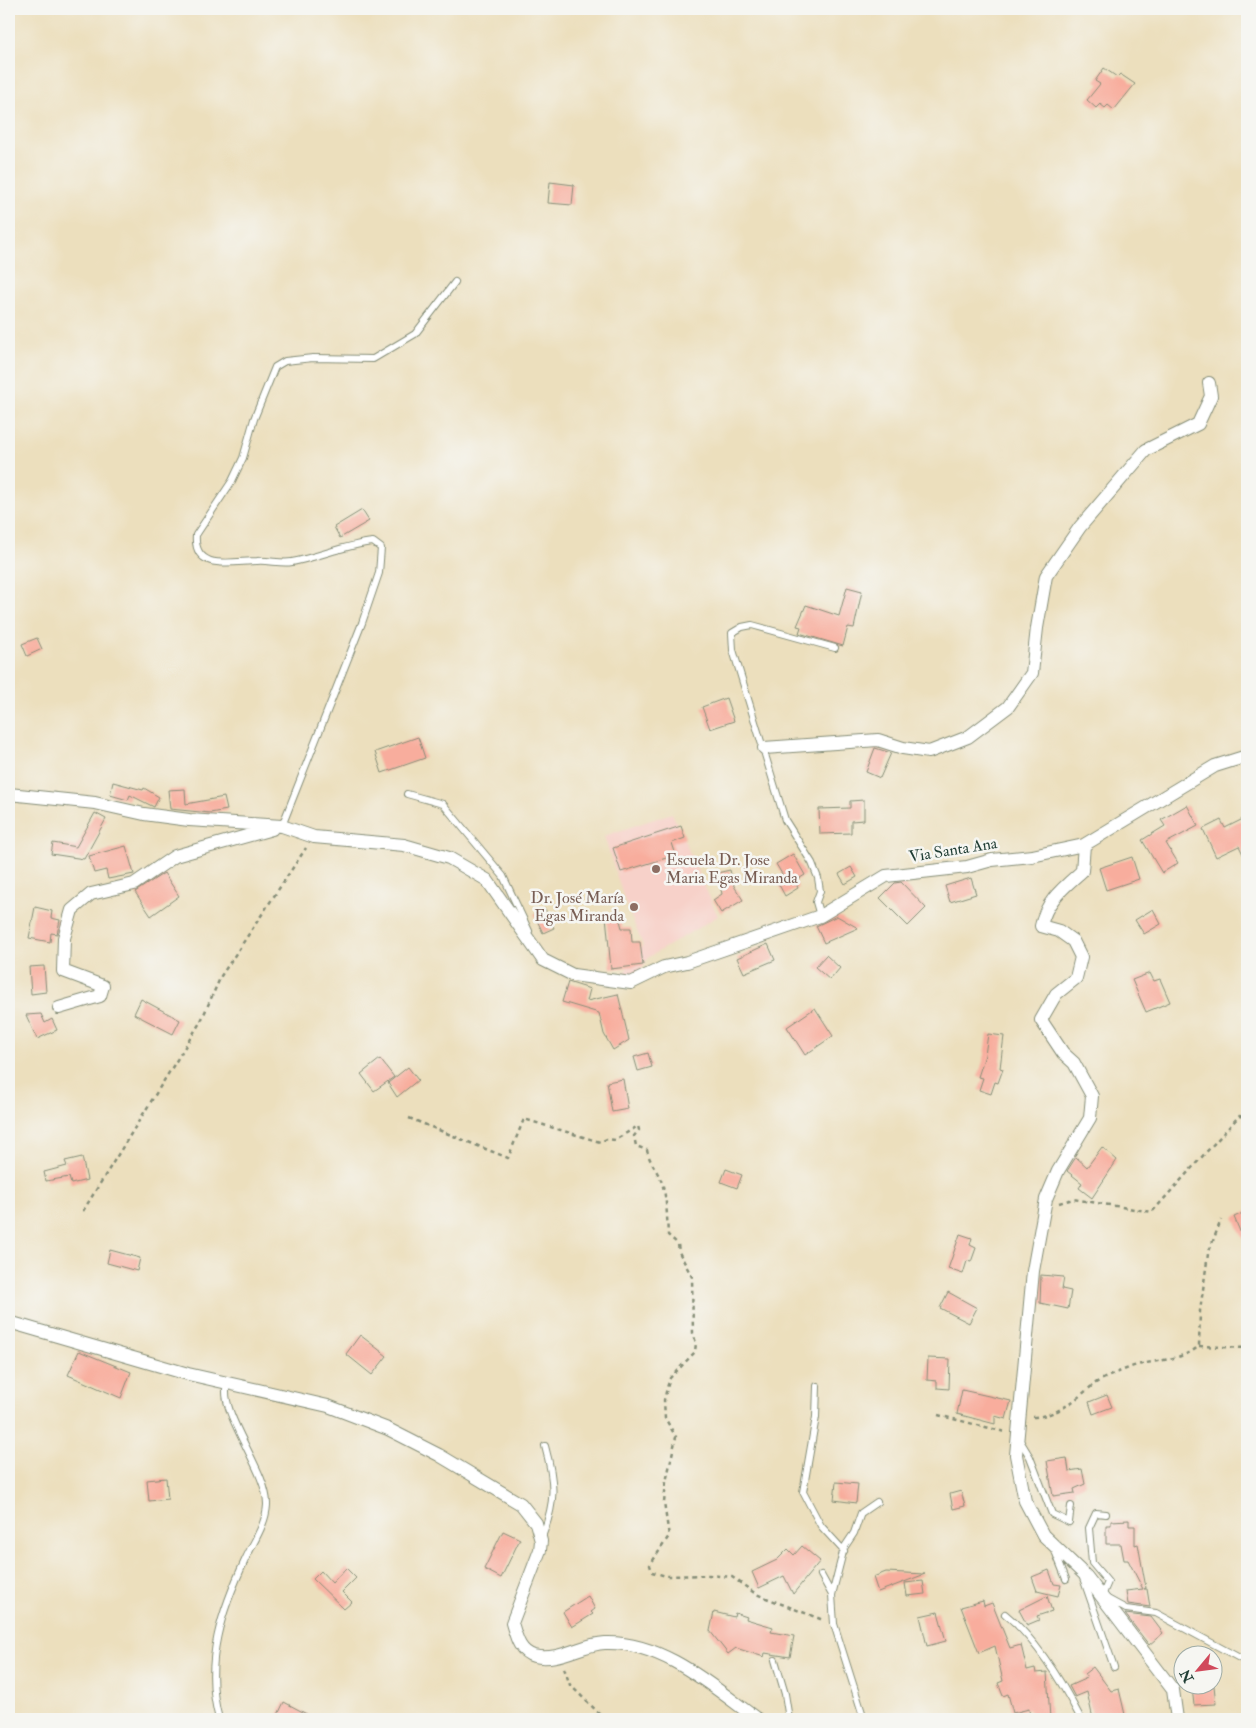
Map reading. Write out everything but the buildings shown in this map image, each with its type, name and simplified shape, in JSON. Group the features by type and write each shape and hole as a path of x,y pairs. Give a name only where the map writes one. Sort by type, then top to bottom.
{"street":[{"path":"764,748 878,740 903,748 929,752 968,737 1008,707 1032,673 1036,628 1046,576 1080,527 1146,450 1198,424 1211,396 1209,383"},
{"name":"Via Santa Ana","path":"543,960 573,974 631,983 664,967 687,962 820,916 886,876 967,867 992,860 1032,856 1084,845 1215,766 1247,756"},
{"path":"9,794 96,803 144,814 189,820 282,826 314,837 404,845 449,858 487,880 543,960"},
{"path":"59,1008 100,996 103,986 63,971 64,938 72,910 91,894 134,884 175,856 282,826"},
{"path":"1084,845 1082,871 1050,901 1044,913 1041,926 1059,932 1073,941 1081,957 1076,978 1056,994 1041,1020 1063,1053 1074,1063 1083,1076 1092,1096 1090,1118 1058,1171 1045,1206 1033,1271 1016,1455 1025,1501 1043,1535 1080,1570 1102,1596 1173,1690 1177,1719"},
{"path":"9,1322 73,1342 228,1384 328,1406 414,1442 521,1504 536,1523 541,1541 538,1560 522,1593 512,1622 522,1649 532,1655 559,1655 583,1647 605,1643 644,1648 684,1668 757,1719"}],"lane":[{"path":"282,826 362,623 378,572 381,548 373,542 358,544 290,563 258,560 215,563 202,556 197,549 196,535 232,481 243,458 254,419 275,367 285,361 313,358 373,359 415,334 455,282"},
{"path":"820,916 816,902 820,891 818,878 812,862 785,820 733,650 732,633 742,627 752,625 834,648"},
{"path":"408,794 443,804 503,876 543,960"},
{"path":"219,1719 214,1680 218,1627 226,1601 264,1521 267,1505 262,1480 249,1456 227,1398 228,1384"},
{"path":"816,1386 816,1417 803,1492 822,1526 844,1551"},
{"path":"1018,1436 1030,1457 1052,1514 1069,1522 1071,1506"},
{"path":"541,1541 551,1515 554,1478 546,1446"},
{"path":"864,1719 834,1624 832,1595 844,1551 854,1533 861,1513 877,1502"},
{"path":"1106,1514 1096,1513 1089,1528 1092,1562 1108,1582 1102,1596 1126,1608 1156,1613 1247,1662"},
{"path":"1053,1545 1066,1578"},
{"path":"1080,1570 1114,1668"},
{"path":"821,1575 832,1595"},
{"path":"1005,1614 1019,1626 1068,1693 1081,1719"},
{"path":"774,1660 785,1694 789,1719"}],"path":[{"path":"83,1211 201,1021 221,976 314,837"},
{"path":"1045,1206 1072,1200 1152,1212 1239,1116 1247,1117"},
{"path":"409,1118 508,1158 524,1119 600,1142 608,1139 615,1140 638,1126 639,1130 634,1136 636,1146 647,1150 648,1158 656,1169 663,1185 668,1235 678,1244 678,1252 692,1277 696,1343 695,1352 670,1378 664,1400 665,1418 676,1436 666,1482 664,1503 669,1536 650,1565 652,1572 666,1576 709,1575 732,1577 756,1594 834,1624"},
{"path":"1199,1346 1200,1311 1208,1254 1221,1220"},
{"path":"1019,1418 1039,1417 1060,1410 1078,1400 1094,1384 1131,1367 1190,1354 1199,1346 1247,1348"},
{"path":"938,1414 1018,1436"},
{"path":"559,1655 570,1686 605,1719"}],"shaded area":[{"name":"Escuela Dr. Jose Maria Egas Miranda","path":"672,813 718,916 649,957 638,974 623,974 643,945 625,902 604,836"}],"place":[{"name":"Escuela Dr. Jose Maria Egas Miranda","path":"656,869"},
{"name":"Dr. José María Egas Miranda","path":"634,907"}]}
